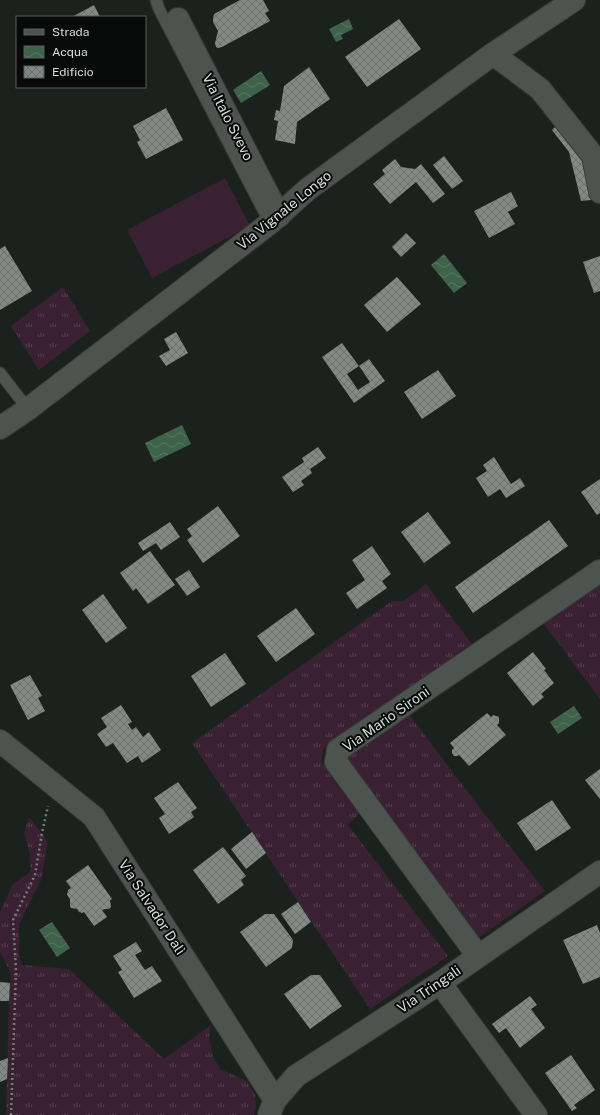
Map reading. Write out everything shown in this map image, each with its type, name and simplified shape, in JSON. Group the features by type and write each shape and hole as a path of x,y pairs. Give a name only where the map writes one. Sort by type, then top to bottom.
{"street":[{"name":"Via Vignale Longo","path":"0,428 28,409 274,220 308,189 493,54 574,0"},
{"name":"Via Italo Svevo","path":"178,19 274,220"},
{"path":"493,54 540,89 593,156 600,192"},
{"name":"Via Mario Sironi","path":"478,956 336,762 338,750 600,571"},
{"name":"Via Salvador Dalì","path":"0,741 94,817 272,1107"},
{"name":"Via Tringali","path":"272,1107 296,1076 440,983 600,872"},
{"path":"440,983 536,1115"}],"lane":[{"path":"156,0 159,9 274,220"},
{"path":"0,373 28,409"}],"path":[{"path":"11,1115 16,971 13,920 35,875 42,833 53,784"}],"green space":[{"path":"225,178 250,226 152,278 127,230"},
{"path":"63,287 90,331 39,370 11,326"},
{"path":"600,580 600,699 541,620"},
{"path":"426,584 472,644 326,745 322,756 323,762 332,777 360,813 348,825 448,956 370,1009 192,743 392,601 404,601"},
{"path":"408,713 545,891 478,938 345,761 346,756"},
{"path":"29,817 48,842 41,880 19,924 19,955 22,965 69,969 164,1059 211,1025 209,1037 213,1056 220,1069 247,1081 255,1095 256,1107 254,1115 6,1115 11,973 0,952 0,912 12,885 30,872 29,852 24,833"}],"water":[{"path":"349,19 353,29 341,35 343,39 336,42 329,29"},
{"path":"261,71 270,85 241,103 233,90"},
{"path":"444,254 467,283 454,293 431,265"},
{"path":"182,425 191,444 154,462 145,443"},
{"path":"574,706 582,718 558,734 550,722"},
{"path":"52,922 70,948 57,957 39,930"}],"building":[{"path":"240,0 263,0 269,11 265,13 270,21 218,48 216,47 215,43 218,31 213,22 214,14"},
{"path":"94,5 100,16 74,16"},
{"path":"399,19 421,49 367,87 345,57"},
{"path":"309,67 330,99 297,122 295,144 275,140 278,121 274,120 276,110 280,111 284,86"},
{"path":"166,108 183,140 146,159 137,142 140,140 133,126"},
{"path":"559,123 586,158 591,200 581,201 569,152 552,130"},
{"path":"444,156 463,181 452,189 433,165"},
{"path":"395,159 401,167 415,169 421,164 445,194 433,203 416,182 390,204 373,184 385,174 382,170"},
{"path":"511,192 518,206 508,212 515,224 489,238 474,211"},
{"path":"406,233 416,243 401,257 392,247"},
{"path":"5,246 32,291 0,310 0,249"},
{"path":"600,256 600,291 594,293 583,262"},
{"path":"397,277 421,304 387,332 364,305"},
{"path":"176,332 188,353 166,366 159,356 170,350 164,339"},
{"path":"342,343 359,366 369,359 385,381 354,403 322,357","holes":["359,366 370,382 358,390 347,374"]},
{"path":"438,370 456,396 422,419 404,392"},
{"path":"318,447 326,458 310,469 312,473 301,481 304,485 293,492 282,477 304,462 302,458"},
{"path":"494,457 511,484 520,478 525,486 506,498 500,489 488,497 476,478 487,471 483,465"},
{"path":"600,479 600,513 597,515 581,492"},
{"path":"218,506 240,536 203,563 187,540 192,536 187,529"},
{"path":"428,512 451,543 424,563 401,532"},
{"path":"549,520 568,546 473,613 455,587"},
{"path":"170,522 180,537 161,550 156,543 143,551 138,543"},
{"path":"372,546 391,574 382,581 387,588 357,609 346,593 365,580 352,560"},
{"path":"150,551 175,585 148,604 136,588 133,591 120,573"},
{"path":"189,570 200,587 187,596 175,579"},
{"path":"103,594 127,628 106,643 82,610"},
{"path":"296,608 315,634 276,662 257,636"},
{"path":"533,652 546,669 544,670 554,683 541,694 544,697 533,706 507,673"},
{"path":"225,653 246,684 211,707 191,676"},
{"path":"30,675 42,696 38,698 45,711 28,720 10,685"},
{"path":"121,705 132,722 128,724 132,730 136,727 143,737 149,732 161,750 142,763 138,756 127,763 113,743 106,747 97,734 107,727 101,718"},
{"path":"487,713 491,717 493,715 499,717 499,723 497,725 506,735 469,766 459,755 454,756 452,750 454,748 450,743"},
{"path":"600,769 600,799 585,780"},
{"path":"178,782 197,808 191,812 194,817 169,834 159,818 165,814 154,798"},
{"path":"552,800 571,828 536,851 517,823"},
{"path":"252,832 266,853 246,869 231,849"},
{"path":"223,847 246,876 241,880 244,885 218,904 193,870"},
{"path":"88,865 112,899 110,900 111,907 109,909 102,910 107,917 94,926 84,912 82,913 77,909 71,908 70,899 67,895 68,890 71,888 66,881"},
{"path":"298,902 311,922 295,934 281,914"},
{"path":"265,914 274,914 293,940 292,948 266,967 240,932"},
{"path":"597,925 600,933 600,977 583,984 563,940"},
{"path":"136,942 142,951 135,955 145,970 152,966 162,981 134,998 118,972 122,970 113,956"},
{"path":"311,975 320,975 342,1006 310,1029 284,994"},
{"path":"0,982 10,983 9,1001 0,1001"},
{"path":"530,996 537,1005 531,1009 545,1028 520,1048 506,1028 499,1033 492,1024"},
{"path":"571,1055 595,1090 574,1105 577,1108 572,1111 545,1073"},
{"path":"8,1058 7,1079 0,1082 0,1061"}]}
